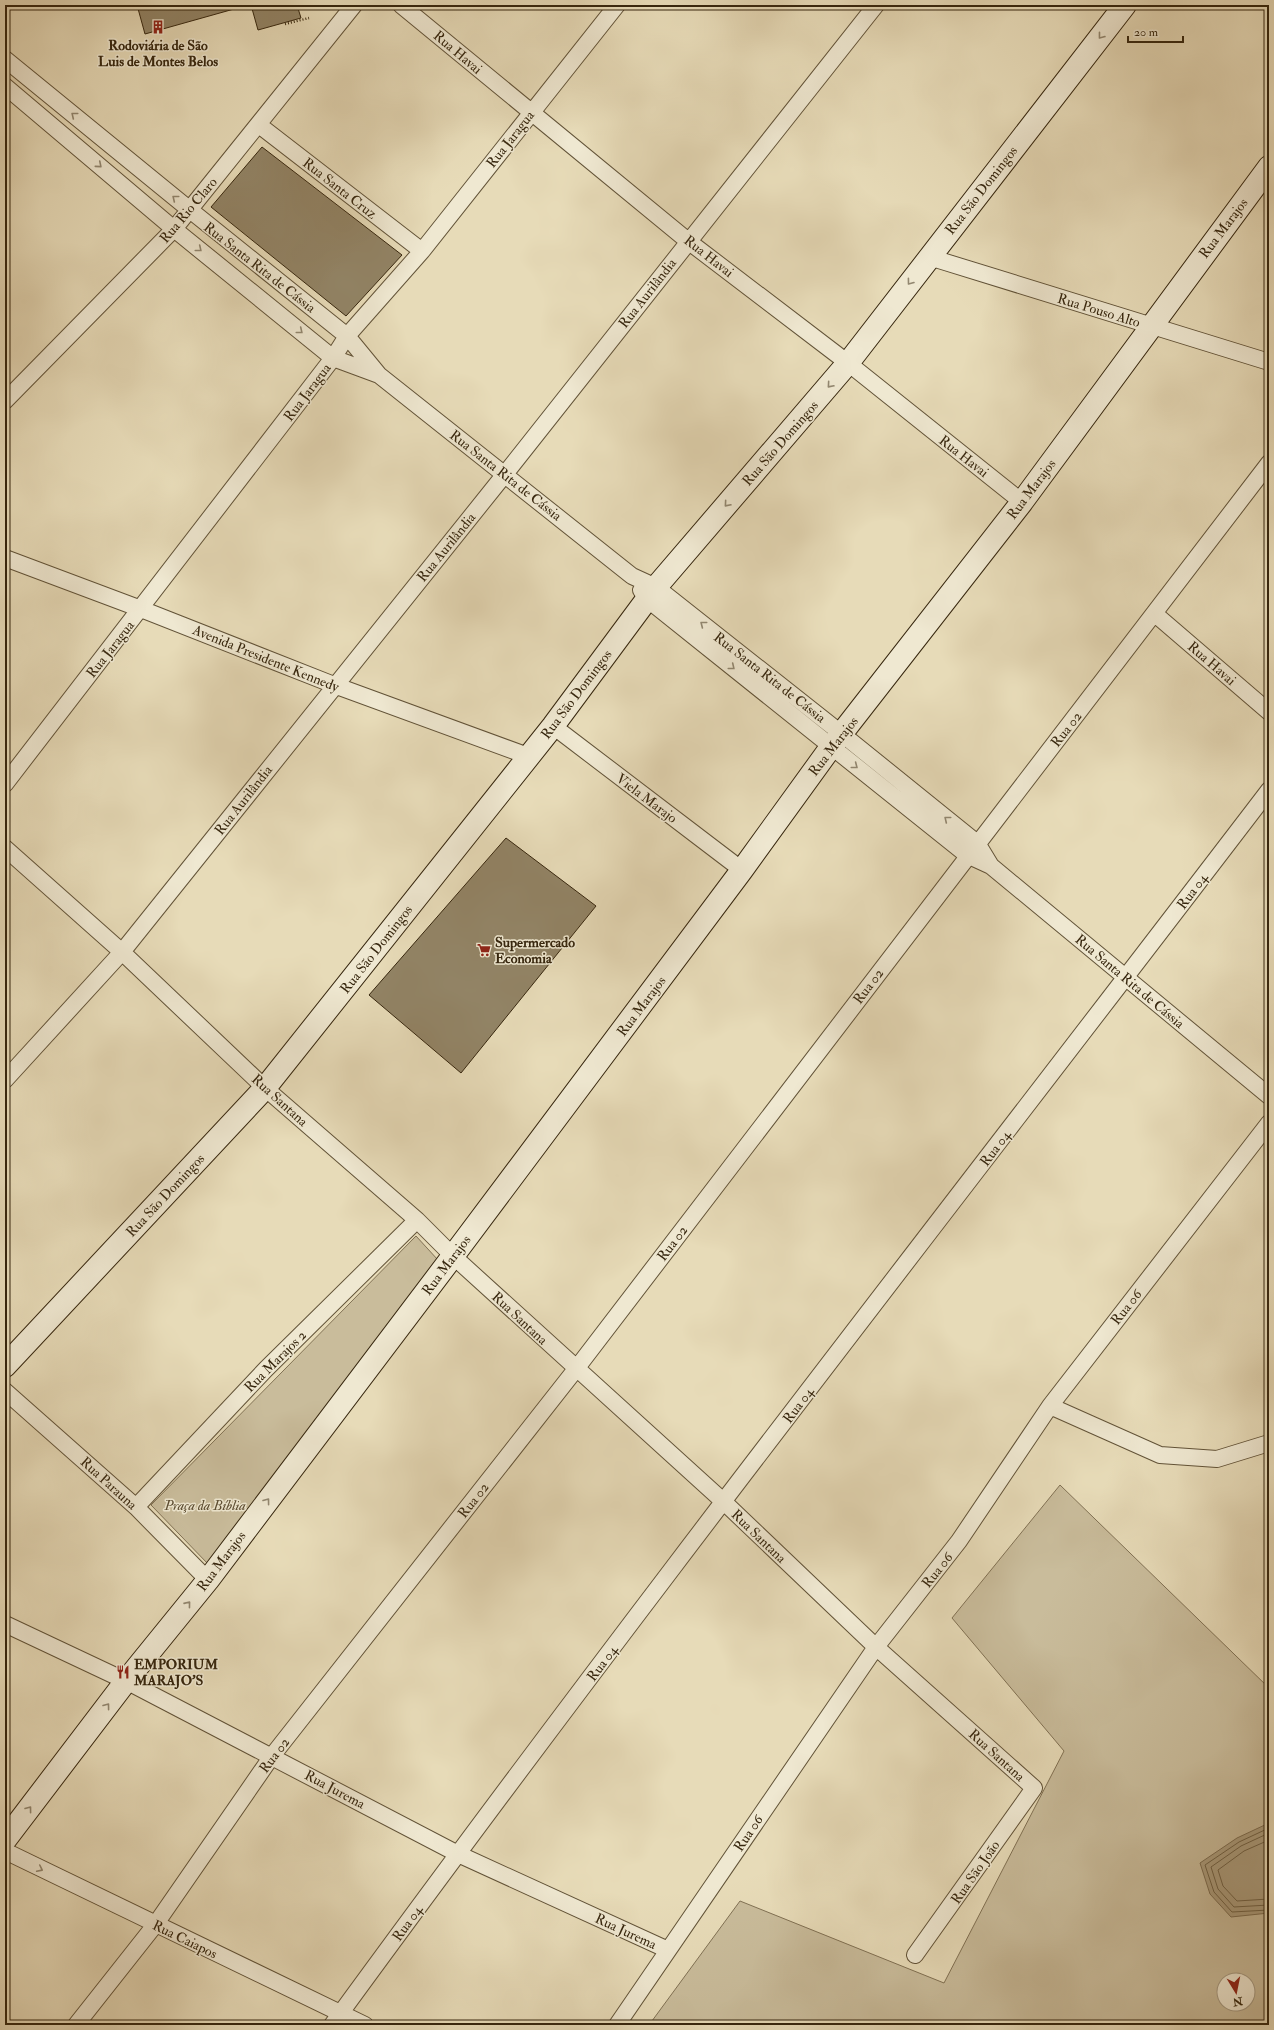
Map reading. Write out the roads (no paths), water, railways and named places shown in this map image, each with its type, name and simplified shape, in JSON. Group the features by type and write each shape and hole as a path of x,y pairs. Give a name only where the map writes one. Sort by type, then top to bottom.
{"street":[{"name":"Rua Rio Claro","path":"5,401 174,229 354,5"},
{"name":"Rua Havai","path":"401,5 688,241 848,363 1022,502"},
{"name":"Rua Jaragua","path":"5,784 333,358 347,336 422,251 617,5"},
{"name":"Rua Aurilândia","path":"5,1080 122,952 505,474 876,5"},
{"name":"Rua São Domingos","path":"5,1366 265,1088 553,726 651,593 848,363 1125,5"},
{"name":"Rua Santa Rita de Cássia","path":"5,59 347,336 379,375 505,474 651,593 972,849 1269,1096"},
{"path":"8,93 30,78"},
{"name":"Rua Santa Rita de Cássia","path":"8,93 333,358 379,375"},
{"name":"Rua Santa Cruz","path":"258,125 422,251"},
{"name":"Rua Marajos","path":"5,1840 126,1681 208,1580 453,1256 742,870 836,740 1022,502 1150,326 1269,167"},
{"name":"Rua Pouso Alto","path":"929,257 1269,362"},
{"name":"Rua 02","path":"76,2025 155,1925 272,1756 576,1369 972,849 1155,614 1269,463"},
{"name":"Avenida Presidente Kennedy","path":"5,558 141,609 334,686 528,756"},
{"name":"Rua Havai","path":"1155,614 1269,712"},
{"name":"Viela Marajo","path":"553,726 742,870"},
{"name":"Rua 04","path":"336,2019 458,1854 724,1502 1269,790"},
{"name":"Rua Santana","path":"5,848 122,952 265,1088 417,1220 453,1256 576,1369 724,1502 876,1647 1034,1788"},
{"name":"Rua 06","path":"616,2025 876,1647 959,1541 1050,1406 1269,1123"},
{"name":"Rua Marajos 2","path":"136,1507 266,1369 417,1220"},
{"name":"Rua Parauna","path":"5,1391 136,1507 208,1580"},
{"path":"1050,1406 1160,1455 1217,1458 1269,1443"},
{"name":"Rua Jurema","path":"5,1624 126,1681 458,1854 668,1950"},
{"name":"Rua São João","path":"915,1955 1034,1788"},
{"name":"Rua Caiapos","path":"5,1851 155,1925 336,2019 365,2025"}],"water":[{"path":"1269,1823 1269,1913 1231,1917 1210,1894 1200,1863 1237,1838"}],"place":[{"name":"Rodoviária de São Luis de Montes Belos","path":"158,27"},
{"name":"Supermercado Economia","path":"484,950"},
{"name":"EMPORIUM MARAJO’S","path":"123,1672"}],"park label":[{"name":"Praça da Bíblia","path":"205,1505"}]}
